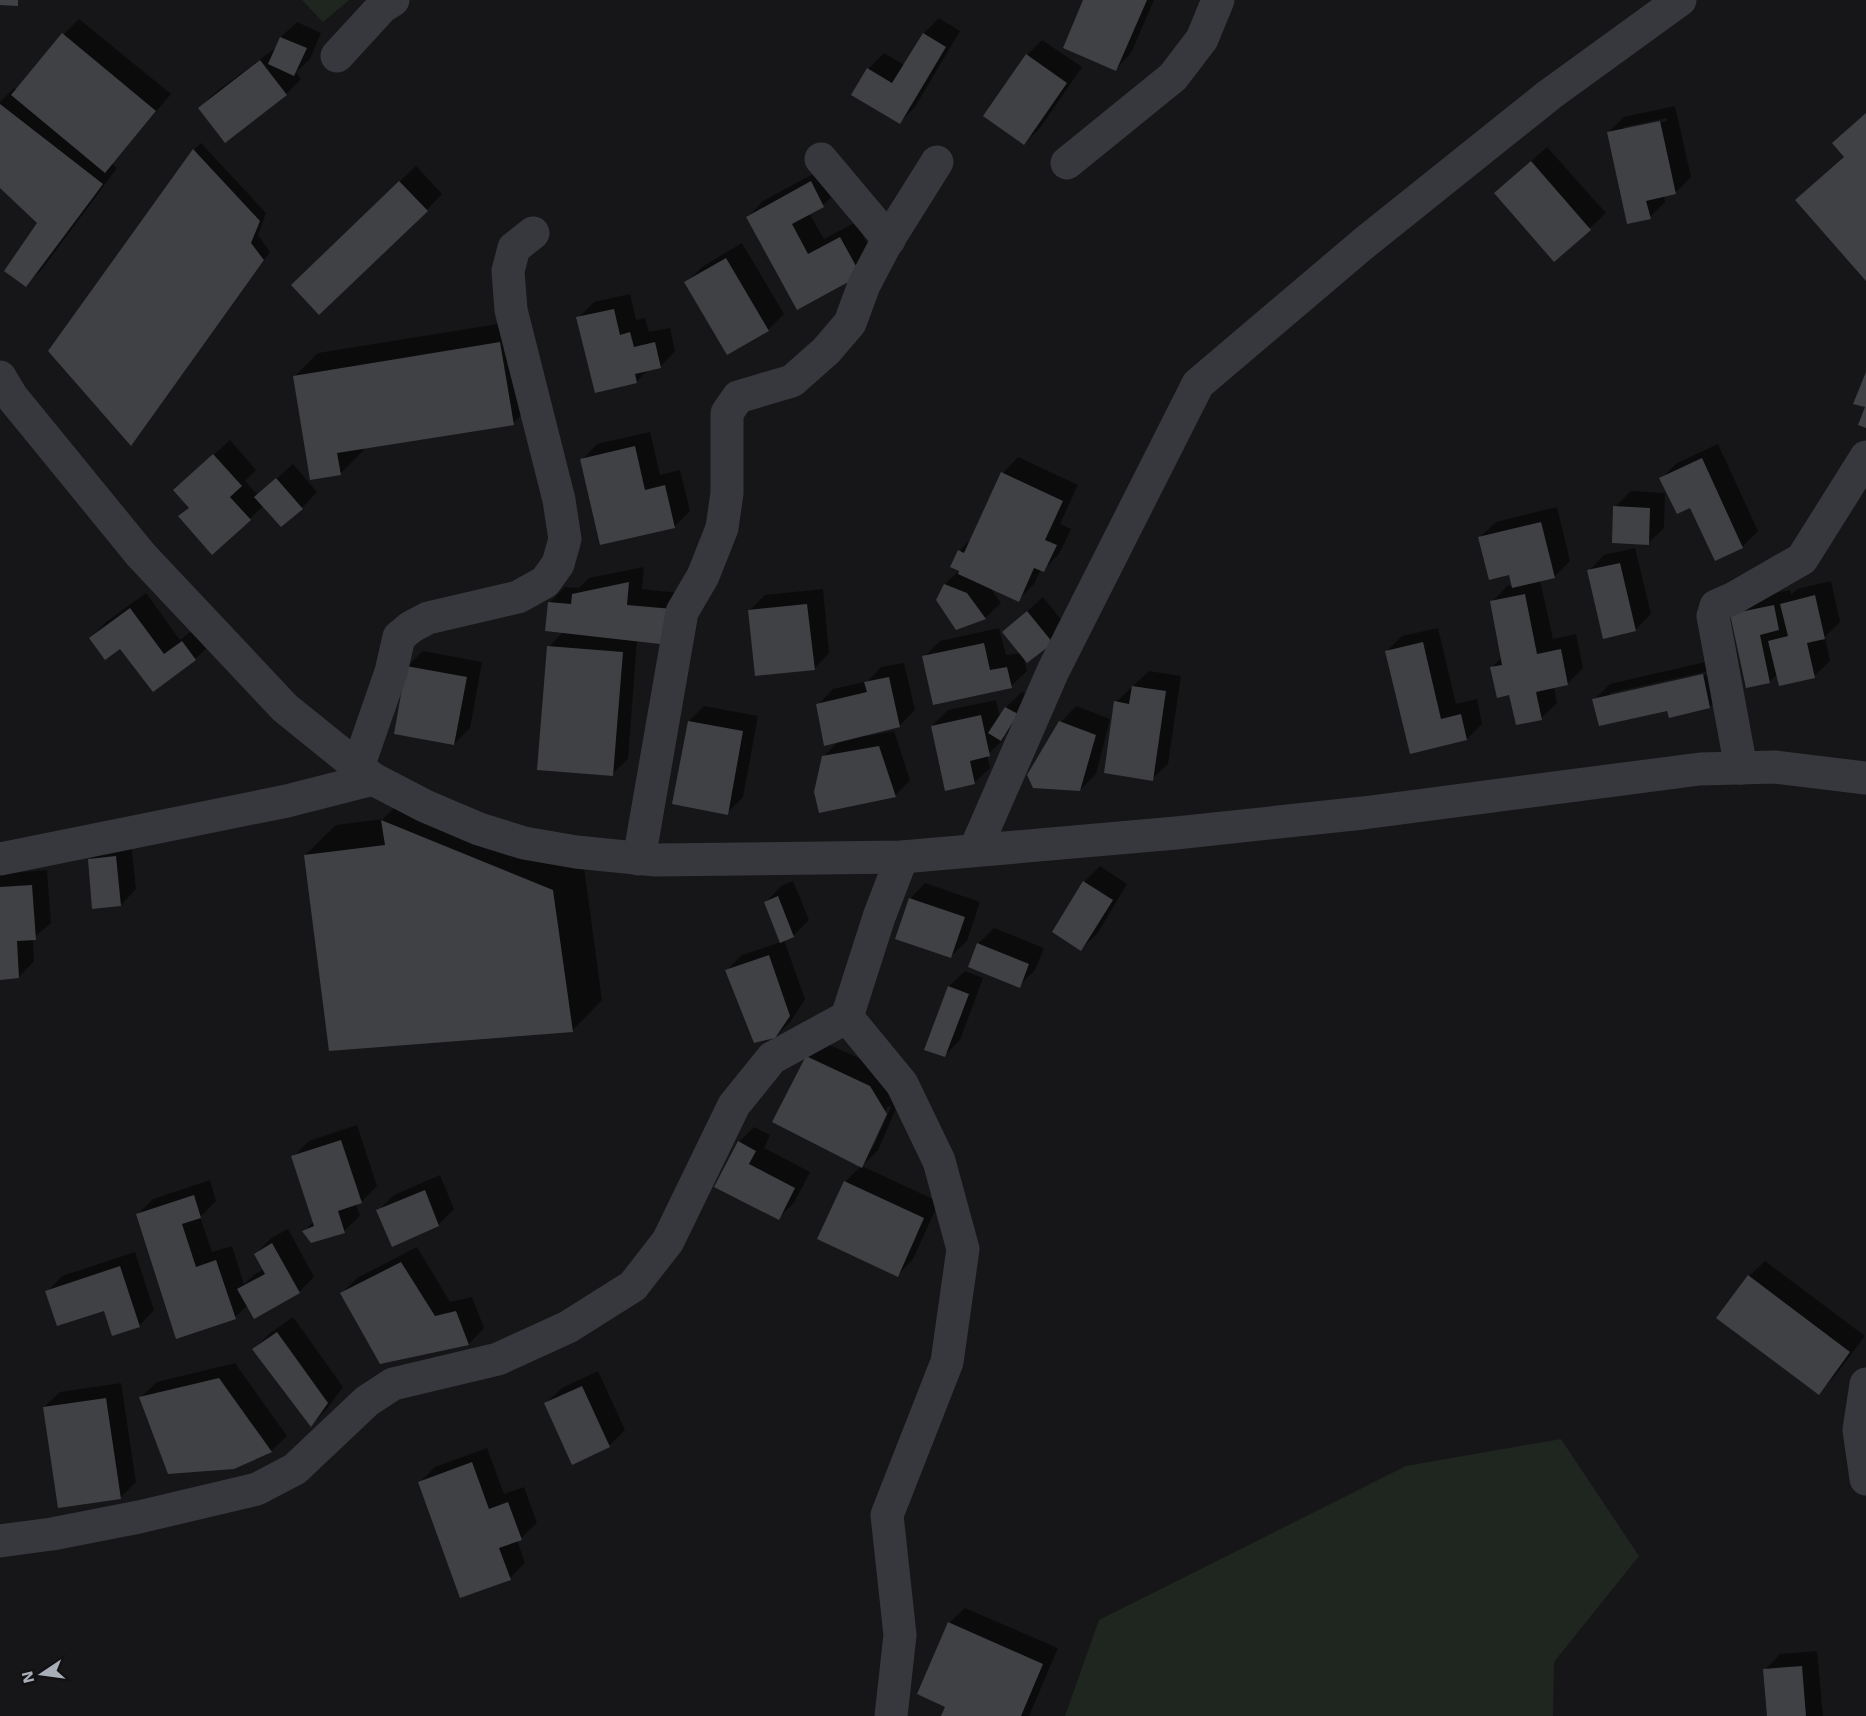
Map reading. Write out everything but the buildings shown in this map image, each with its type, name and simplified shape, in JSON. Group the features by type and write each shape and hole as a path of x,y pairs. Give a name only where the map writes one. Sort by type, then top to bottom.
{"street":[{"path":"337,56 382,7 393,0"},
{"path":"1066,163 1173,77 1202,39 1218,0"},
{"path":"975,850 1053,671 1198,384 1363,244 1549,95 1680,0"},
{"path":"821,159 889,240"},
{"path":"639,859 682,612 702,576 722,528 727,493 727,413 738,397 792,381 826,351 850,323 864,285 937,162"},
{"path":"365,773 399,637 428,618 518,597 544,582 558,564 565,538 559,500 511,310 508,271 514,248 533,233"},
{"path":"0,377 12,397 141,555 285,708 365,773 425,806 468,825 524,843 576,852 656,861 902,857 1176,833 1351,814 1700,769 1775,767 1866,778"},
{"path":"1741,768 1713,616 1716,606 1802,559 1866,457"},
{"path":"0,859 287,801 365,773"},
{"path":"0,1541 52,1534 257,1489 295,1469 367,1401 393,1384 498,1359 567,1328 633,1286 668,1241 734,1105 772,1058 847,1017 879,917 902,857"},
{"path":"847,1017 902,1084 939,1161 963,1249 947,1362 887,1515 900,1635 891,1716"},
{"path":"1866,1384 1859,1430 1866,1479"}],"shaded area":[{"path":"302,0 349,0 323,22"},
{"path":"1561,1439 1639,1556 1554,1662 1553,1716 1065,1716 1099,1620 1406,1466"}]}
